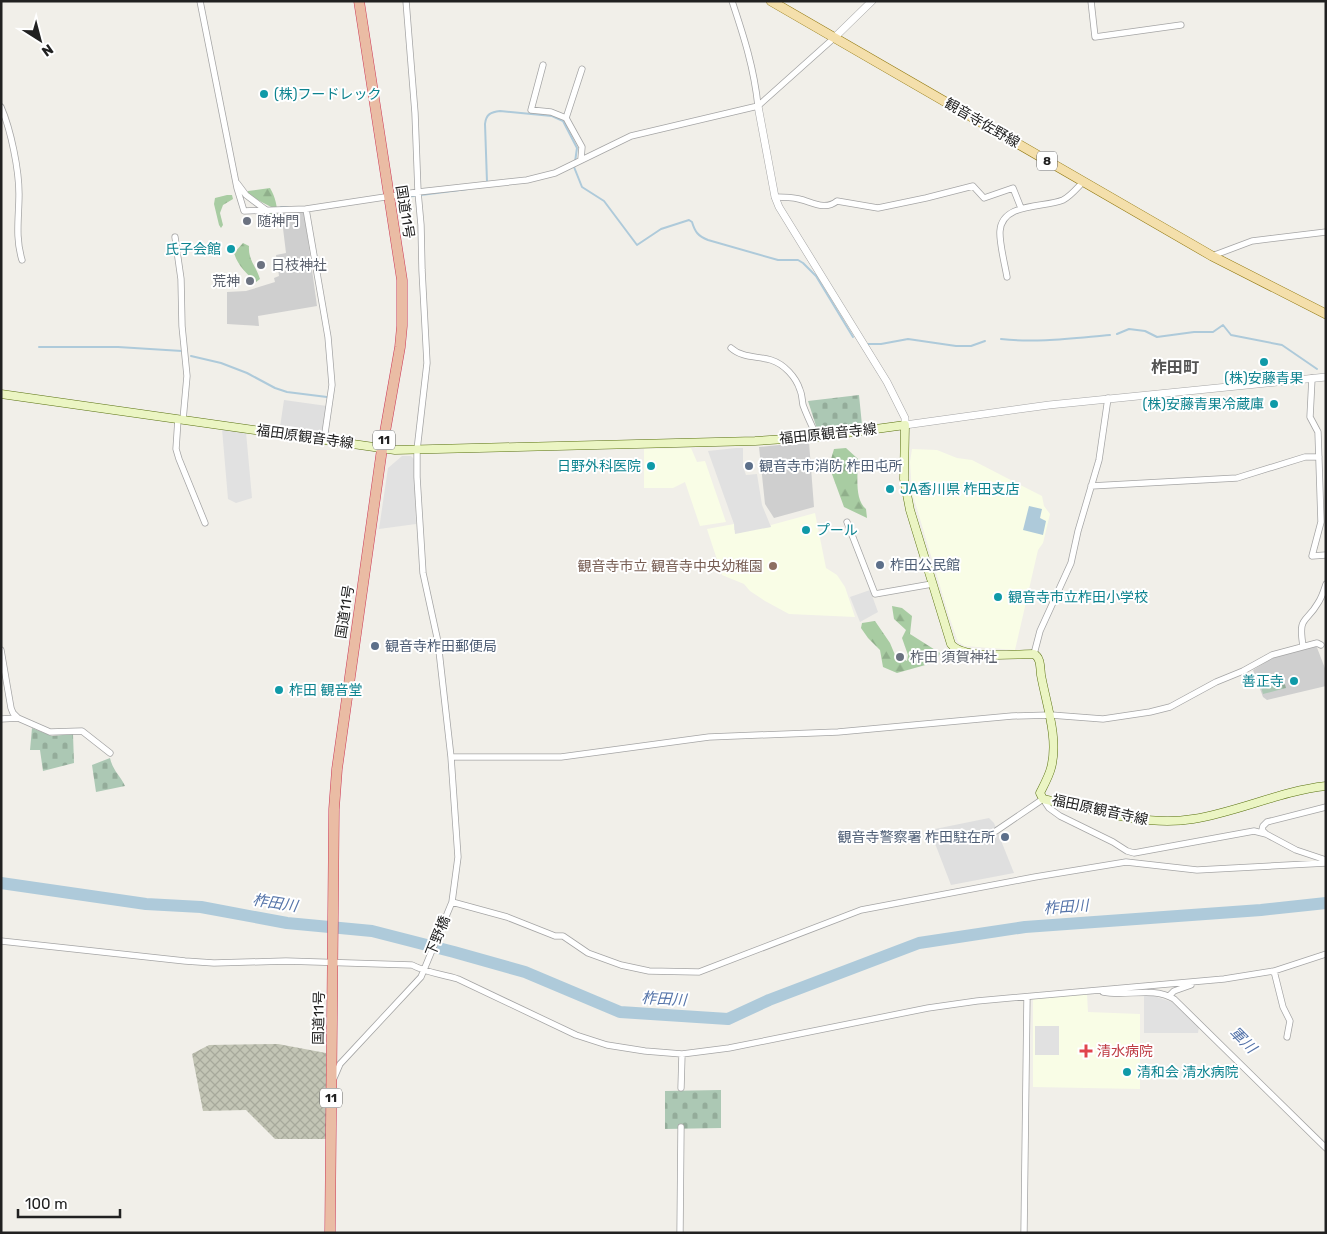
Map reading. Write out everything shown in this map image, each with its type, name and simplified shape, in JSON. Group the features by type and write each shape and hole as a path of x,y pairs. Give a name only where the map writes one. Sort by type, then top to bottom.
{"highway":[{"name":"国道11号","path":"330,1233 334,809 337,769 382,449 402,326 402,280 359,1"}],"main road":[{"name":"観音寺佐野線","path":"771,1 1212,256 1326,314"},
{"name":"福田原観音寺線","path":"1,394 382,449 417,450 755,441 817,437 905,425"},
{"path":"905,425 904,479 911,515 948,638 954,649 974,654 1034,654"},
{"name":"福田原観音寺線","path":"1034,654 1039,659 1041,676 1051,715 1053,755 1051,768 1040,793 1043,799 1136,819 1153,822 1172,822 1211,816 1298,791 1326,786"}],"street":[{"path":"200,1 236,181 244,211 306,209 418,192 527,180 555,173 631,136 758,106 872,1"},
{"name":"下野橋","path":"331,1086 340,1064 421,977 452,902 458,857 451,757 438,642 423,573 417,477 417,450 428,363 417,143 406,1"},
{"path":"732,1 755,79 758,106 775,197 779,207 887,382 905,418 905,425 1108,398 1326,377"},
{"path":"1091,1 1095,37 1181,25"},
{"path":"543,65 531,110 551,112 566,118 582,147 581,160"},
{"path":"566,118 582,69"},
{"path":"1,107 17,167 19,194 17,237 22,260"},
{"path":"236,181 246,195 266,210"},
{"path":"1008,277 1000,230 1003,221 1010,214 1021,208 1061,200 1070,195 1083,182"},
{"path":"775,197 797,198 823,206 832,205 837,201 878,208 973,186 984,198 1013,188 1021,208"},
{"path":"306,209 328,337 332,385 324,440"},
{"path":"1212,256 1252,241 1326,232"},
{"path":"174,237 180,279 182,326 188,376 176,449 205,524"},
{"path":"731,348 736,353 772,360 782,364 794,378 800,390 802,400 817,437"},
{"path":"1312,378 1310,417 1318,432 1322,522 1312,556 1326,555"},
{"path":"1034,654 1040,631 1071,563 1101,453 1108,398"},
{"path":"1091,486 1237,478 1305,457 1319,458"},
{"path":"848,522 875,594 932,584"},
{"path":"1303,646 1300,632 1302,624 1319,602 1326,584"},
{"path":"451,757 561,758 709,737 838,732 948,721 1051,715 1103,719 1170,707 1216,682 1244,671 1272,655 1316,643 1321,644"},
{"path":"1,650 10,708 18,718 50,732 82,730 110,754"},
{"path":"1,719 18,718"},
{"path":"996,831 1043,799 1049,808 1060,816 1134,853 1254,831 1266,834 1296,850 1326,861"},
{"path":"1266,834 1262,830 1263,826 1268,822 1326,807"},
{"path":"1126,862 1127,851"},
{"path":"452,902 507,917 555,936 563,936 588,953 621,965 650,971 699,972 861,910 1044,875 1126,862 1197,870 1326,861"},
{"path":"1,941 214,963 286,961 412,966 424,971 458,979 584,1038 607,1045 682,1054 729,1048 928,1008 976,1001 1196,982 1274,970 1326,954"},
{"path":"1274,970 1283,1007 1290,1021 1287,1037"},
{"path":"1169,996 1196,982"},
{"path":"1096,990 1112,994 1152,993 1169,996 1326,1148"},
{"path":"1024,1233 1028,997"},
{"path":"681,1088 682,1054"},
{"path":"680,1233 681,1128"}],"shaded area":[{"path":"304,211 317,306 258,316 259,326 227,324 227,292 246,291 275,282 274,278 279,276 276,255 286,253 281,212"},
{"path":"284,400 327,406 323,433 280,427"},
{"path":"222,429 246,432 252,498 236,503 228,499"},
{"path":"809,442 814,507 774,518 765,504 759,447"},
{"path":"691,448 697,462 705,461 726,522 700,526 685,482 673,488 644,488 644,449"},
{"path":"743,448 743,466 746,475 757,474 762,505 771,527 735,534 734,524 708,451"},
{"path":"912,449 937,450 957,458 972,460 1042,496 1044,506 1050,514 1043,543 1038,550 1015,650 965,646 958,642 912,492 910,462"},
{"path":"402,456 411,456 414,459 416,524 379,529 388,468"},
{"name":"観音寺市立 観音寺中央幼稚園","path":"815,513 826,568 837,575 845,587 855,617 789,614 750,591 744,584 722,575 707,529 734,524 734,530 771,527 771,525"},
{"path":"870,590 878,612 860,622 850,597"},
{"path":"1316,645 1326,671 1326,686 1267,700 1263,697 1253,670 1287,652"},
{"path":"989,818 994,823 1014,873 951,885 936,846 928,834 930,830"},
{"name":"清水病院","path":"1087,994 1088,1012 1140,1014 1140,1089 1033,1087 1033,998"},
{"path":"1144,995 1172,1002 1199,1027 1198,1033 1144,1033"},
{"path":"1035,1026 1059,1026 1059,1055 1035,1055"},
{"path":"278,1044 326,1053 326,1139 275,1139 246,1110 203,1111 192,1054 209,1045"}],"green space":[{"path":"270,188 276,206 277,224 266,229 263,225 273,208 248,195 248,191"},
{"path":"232,195 233,199 223,205 220,213 223,225 221,228 214,204 215,198"},
{"path":"243,243 249,246 251,259 260,279 256,282 240,266 234,253"},
{"path":"859,395 862,425 817,429 808,401"},
{"path":"846,448 858,459 858,493 862,505 866,509 867,518 844,507 829,466 834,449"},
{"path":"892,606 902,608 912,616 910,634 940,653 936,662 897,673 883,667 880,650 861,628 862,623 875,621 890,643 895,655 907,661 908,655 902,638 906,630 894,619"},
{"path":"1282,674 1286,688 1263,694 1259,680"},
{"path":"32,728 52,736 73,734 74,763 43,771 40,750 30,750"},
{"path":"110,758 125,786 96,792 92,765"},
{"path":"721,1090 721,1128 665,1129 665,1091"}],"water":[{"path":"1029,506 1042,509 1040,518 1046,521 1043,535 1023,530"}],"waterway":[{"path":"487,182 485,124 488,116 494,112 552,116 563,121 577,148 575,162"},
{"path":"574,167 582,187 604,201 637,245 661,229 689,220 692,222 697,233 708,240 778,260 798,260 803,263 816,276 853,337"},
{"path":"421,195 468,189"},
{"path":"401,197 414,196"},
{"path":"281,207 288,207"},
{"path":"1117,334 1129,329 1145,331 1157,337 1194,332 1213,332 1223,325 1231,335 1282,345 1317,369"},
{"path":"1001,339 1042,340 1110,335"},
{"path":"868,344 881,344 908,339 956,346 971,346 985,341"},
{"path":"39,347 118,347 182,351"},
{"path":"191,356 221,363 287,392 327,397"},
{"name":"柞田川","path":"1,883 146,904 201,907 287,923 372,931 525,972 620,1012 728,1019 769,1000 919,943 1025,927 1261,910 1326,903"}],"place":[{"name":"(株)フードレック","path":"264,94"},
{"name":"随神門","path":"247,221"},
{"name":"氏子会館","path":"231,249"},
{"name":"日枝神社","path":"261,265"},
{"name":"荒神","path":"250,281"},
{"name":"(株)安藤青果","path":"1264,362"},
{"name":"(株)安藤青果冷蔵庫","path":"1274,404"},
{"name":"日野外科医院","path":"651,466"},
{"name":"観音寺市消防 柞田屯所","path":"749,466"},
{"name":"JA香川県 柞田支店","path":"890,489"},
{"name":"プール","path":"806,530"},
{"name":"柞田公民館","path":"880,565"},
{"name":"観音寺市立 観音寺中央幼稚園","path":"773,566"},
{"name":"観音寺市立柞田小学校","path":"998,597"},
{"name":"観音寺柞田郵便局","path":"375,646"},
{"name":"柞田 須賀神社","path":"900,657"},
{"name":"善正寺","path":"1294,681"},
{"name":"柞田 観音堂","path":"279,690"},
{"name":"観音寺警察署 柞田駐在所","path":"1005,837"},
{"name":"清水病院","path":"1086,1051"},
{"name":"清和会 清水病院","path":"1127,1072"}],"district":[{"name":"柞田町","path":"1175,367"}],"water label":[{"name":"軍川","path":"1243,1040"}]}
